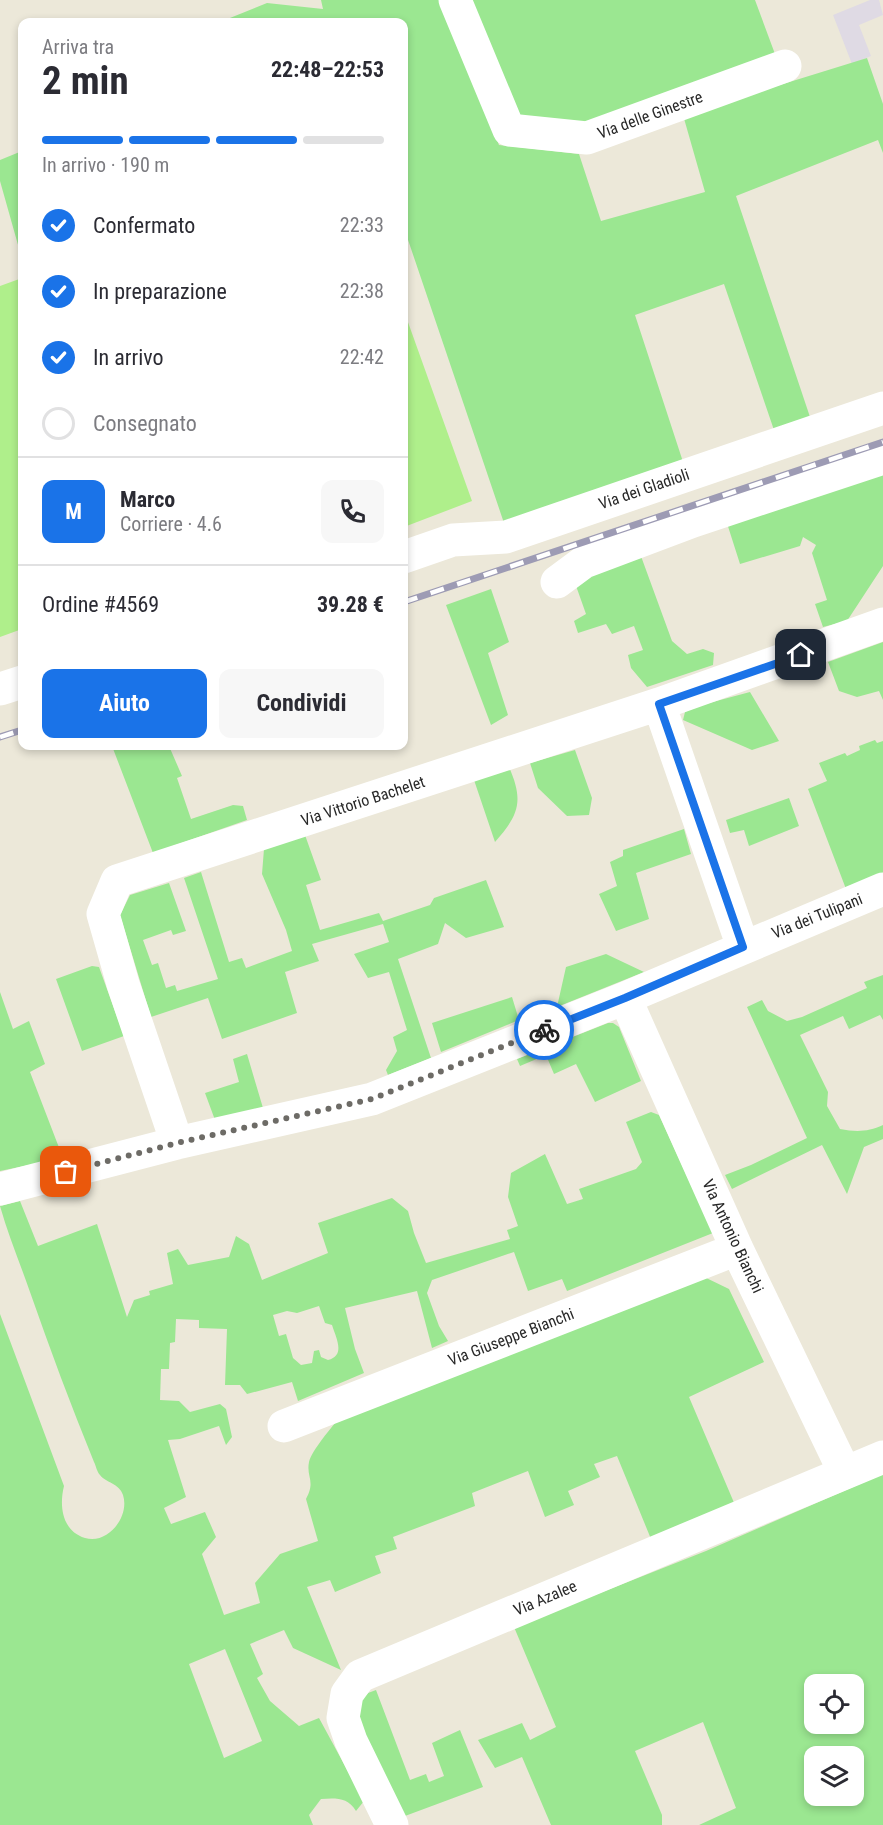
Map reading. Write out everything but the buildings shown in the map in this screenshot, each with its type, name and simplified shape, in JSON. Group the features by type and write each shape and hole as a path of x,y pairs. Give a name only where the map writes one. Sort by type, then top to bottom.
{"street":[{"name":"Via delle Ginestre","path":"455,0 509,130 587,138 785,66"},
{"name":"Via dei Gladioli","path":"408,556 453,540 506,537 883,408"},
{"path":"557,582 584,562 693,521 883,458"},
{"name":"Via Vittorio Bachelet","path":"177,1143 123,984 103,914 117,881 659,704 878,620"},
{"path":"0,689 18,683"},
{"path":"659,704 743,947"},
{"name":"Via dei Tulipani","path":"0,1189 177,1143 372,1099 625,998 743,947 881,896"},
{"name":"Via Antonio Bianchi","path":"625,998 738,1249 845,1473"},
{"name":"Via Giuseppe Bianchi","path":"284,1426 738,1249"},
{"name":"Via Azalee","path":"392,1825 351,1741 343,1718 347,1694 360,1676 883,1457"}],"shaded area":[{"path":"870,0 879,0 883,15 859,25 871,56 852,64 833,15"}],"green space":[{"path":"321,0 443,0 499,145 579,154 601,221 705,192 683,115 867,58 883,104 883,153 878,140 736,196 810,417 775,433 724,284 635,315 685,468 505,526 408,240 408,18 230,18 267,3 323,9"},
{"path":"460,0 755,0 775,54 575,131 516,120"},
{"path":"18,153 18,245 0,181 0,160"},
{"path":"18,279 18,630 0,637 0,286"},
{"path":"408,322 472,501 408,525"},
{"path":"883,468 883,566 847,621 823,627 815,604 827,600 812,553 816,545 803,537 800,546 740,564 725,517"},
{"path":"638,548 672,641 687,654 703,649 714,653 713,665 647,687 631,668 628,655 643,650 634,626 612,634 606,624 578,633 574,621 586,614 575,583"},
{"path":"491,589 509,642 488,653 508,715 491,725 446,605"},
{"path":"883,642 883,700 879,691 857,697 839,691 828,662"},
{"path":"750,692 779,741 752,750 683,720 685,712 694,707"},
{"path":"875,740 877,743 883,741 883,874 846,889 808,789 827,781 819,763 845,753 847,756 860,750 859,746"},
{"path":"114,750 171,750 182,776 177,778 191,819 233,805 243,806 247,820 153,853"},
{"path":"575,750 592,798 589,815 567,816 538,788 530,763"},
{"path":"509,767 517,789 517,807 509,824 495,842 474,780"},
{"path":"789,798 799,826 749,846 744,830 730,833 726,820"},
{"path":"684,829 691,854 636,873 649,919 616,931 599,894 617,886 610,862 623,856 623,850"},
{"path":"305,835 321,880 306,885 320,930 379,913 383,921 430,905 434,898 486,880 504,927 466,938 445,923 438,944 398,959 431,1058 388,1075 386,1070 397,1051 393,1037 407,1030 389,972 368,978 354,954 389,942 383,924 312,944 319,961 285,972 297,1013 222,1039 208,998 151,1017 120,915 130,895 169,883 186,931 173,935 171,930 143,940 152,965 158,963 166,988 175,985 177,991 218,979 184,878 201,872 229,962 242,958 246,968 292,951 286,930 262,874 264,849"},
{"path":"606,954 644,972 557,1007 566,967"},
{"path":"92,966 99,967 124,1036 82,1051 56,979"},
{"path":"883,975 883,1020 880,1015 849,1029 843,1016 800,1035 828,1092 827,1106 840,1129 862,1131 883,1125 883,1139 864,1147 847,1194 822,1145 732,1189 725,1175 807,1138 747,1007 762,1000 768,1011 787,1021 802,1017 867,988 864,982"},
{"path":"0,992 13,1029 29,1021 45,1064 30,1072 63,1158 0,1171"},
{"path":"512,997 519,1020 441,1052 432,1023"},
{"path":"608,1023 619,1027 641,1081 595,1102 576,1064 554,1074 546,1055 520,1066 517,1059"},
{"path":"247,1054 263,1108 215,1120 205,1093 239,1082 233,1059"},
{"path":"651,1112 659,1115 713,1233 567,1291 562,1279 528,1291 514,1252 432,1280 427,1293 439,1326 448,1341 432,1348 417,1291 345,1308 355,1349 364,1373 298,1401 292,1382 247,1394 240,1385 225,1385 227,1329 199,1328 199,1320 176,1319 175,1342 170,1343 169,1369 161,1369 160,1400 179,1401 190,1412 220,1404 226,1409 232,1437 226,1445 219,1426 180,1439 168,1440 186,1497 164,1508 171,1524 205,1512 216,1537 202,1554 224,1615 260,1603 255,1583 280,1554 318,1541 306,1499 311,1483 308,1467 318,1445 340,1417 698,1274 729,1289 764,1362 689,1397 735,1505 651,1539 617,1456 594,1464 600,1477 568,1491 574,1505 545,1517 528,1471 472,1493 475,1506 393,1537 397,1549 375,1556 381,1573 335,1592 330,1580 307,1587 341,1670 293,1648 284,1630 250,1644 263,1674 257,1678 270,1701 299,1726 319,1718 364,1801 356,1811 345,1801 321,1799 309,1815 313,1825 0,1825 0,1314 64,1486 62,1509 67,1524 77,1535 85,1538 102,1537 109,1533 120,1520 124,1503 119,1488 103,1478 97,1471 0,1206 20,1201 38,1246 97,1224 127,1317 134,1300 150,1295 149,1291 173,1284 167,1253 178,1249 188,1265 229,1257 236,1236 249,1244 262,1280 328,1253 318,1223 392,1198 408,1211 426,1263 510,1239 507,1230 518,1226 508,1197 511,1173 545,1154 567,1204 583,1199 579,1189 636,1169 642,1162 626,1122","holes":["319,1306 325,1323 332,1325 337,1340 337,1354 328,1360 321,1357 319,1350 314,1351 312,1363 301,1365 293,1358 286,1334 279,1336 273,1315 287,1311 297,1313","225,1649 262,1741 224,1758 189,1664"]},
{"path":"883,1474 883,1825 699,1825 736,1808 703,1722 635,1751 662,1815 662,1825 551,1825 522,1757 495,1768 478,1740 522,1723 530,1740 556,1727 514,1627 706,1551"},
{"path":"376,1690 410,1780 426,1774 429,1782 444,1776 432,1743 460,1730 483,1787 405,1816 358,1720 361,1700 368,1693"}],"railway":[{"path":"408,601 883,442"},
{"path":"0,737 18,731"}],"way so far":[{"path":"66,1172 177,1143 372,1099 544,1030"}],"route":[{"path":"544,1030 743,947 659,704 801,655"}]}
